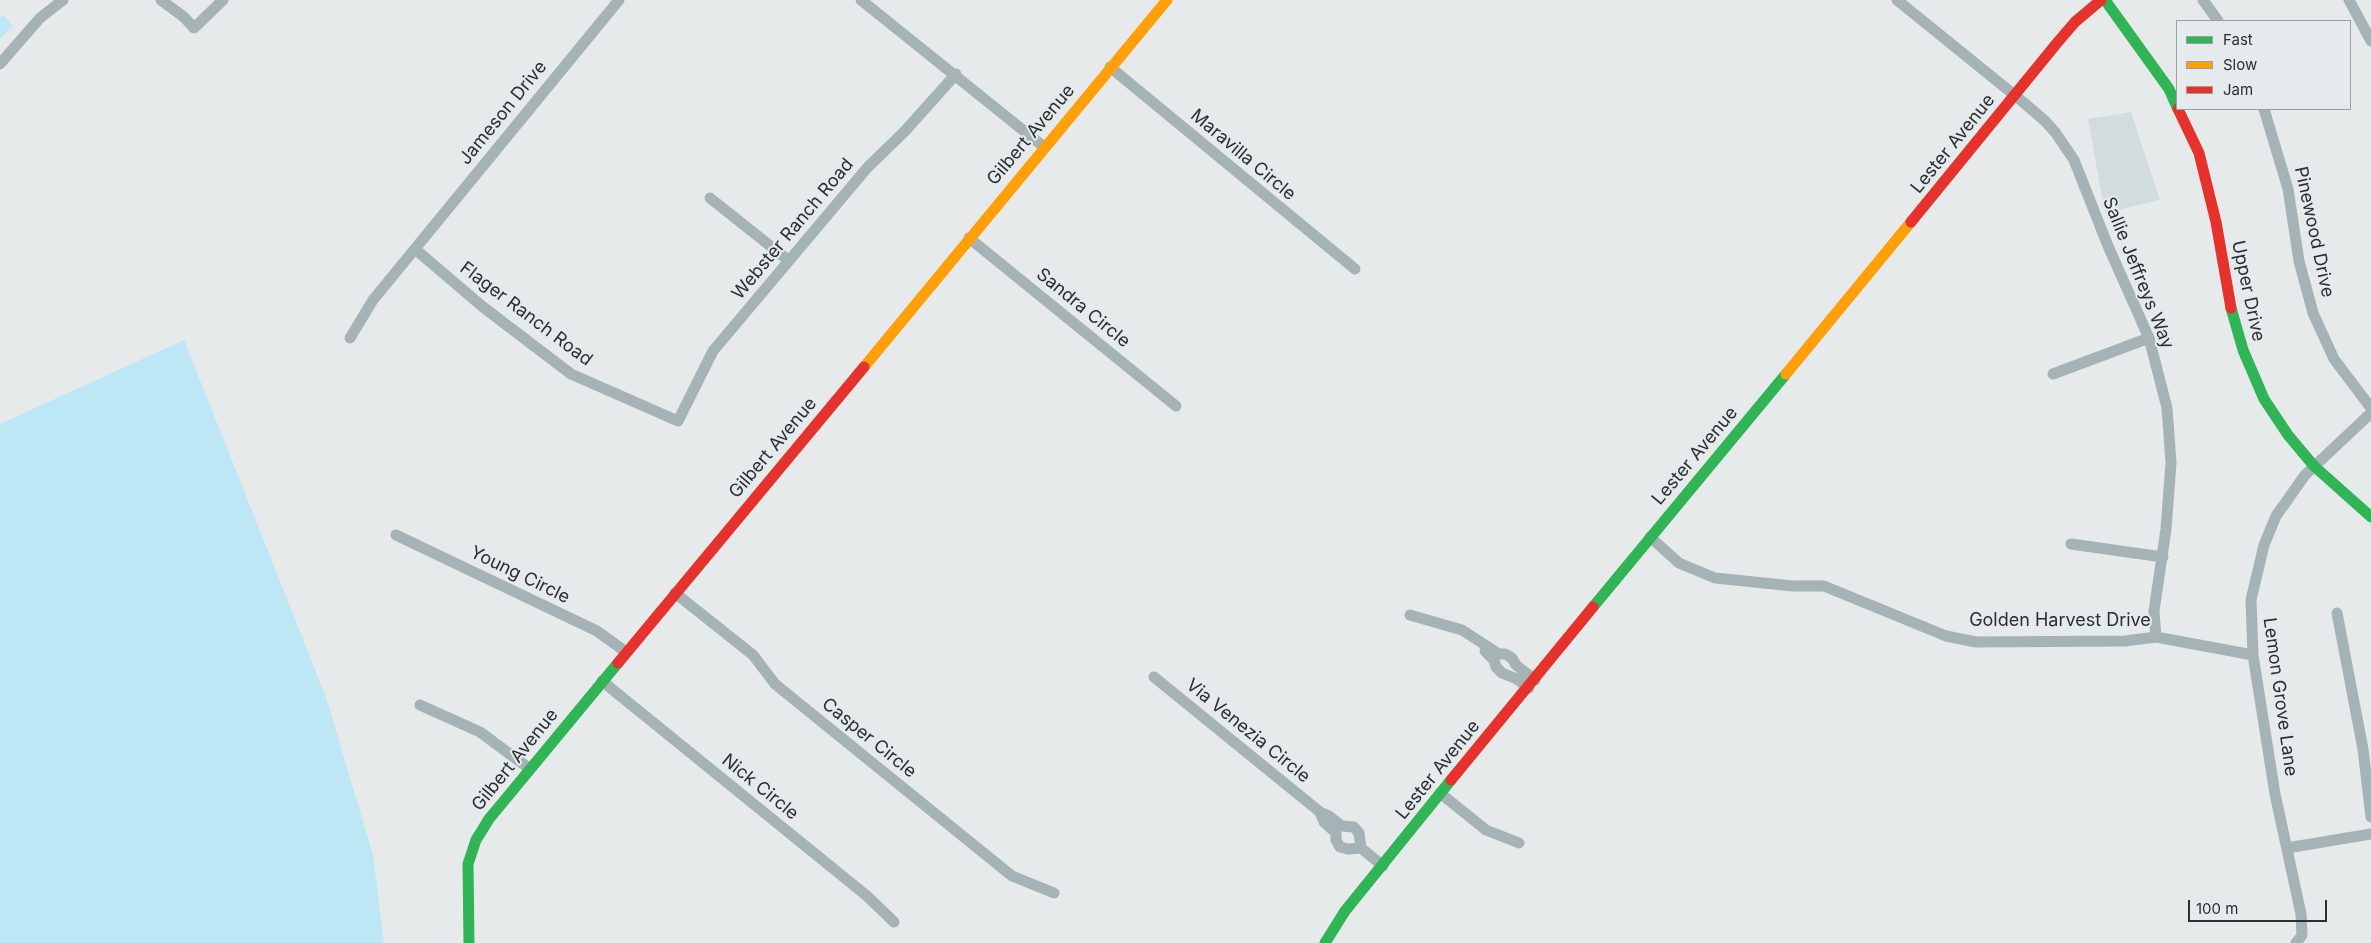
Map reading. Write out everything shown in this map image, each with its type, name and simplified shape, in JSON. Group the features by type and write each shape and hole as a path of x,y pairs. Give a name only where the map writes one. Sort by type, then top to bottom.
{"street":[{"path":"0,64 40,18 63,0"},
{"path":"161,0 184,17 194,28 223,0"},
{"name":"Jameson Drive","path":"350,338 373,300 619,0"},
{"path":"861,0 956,74 1044,147"},
{"name":"Gilbert Avenue","path":"469,943 468,864 476,840 489,819 1167,0"},
{"name":"Sallie Jeffreys Way","path":"1897,0 2045,121 2074,160 2108,246 2149,338 2167,408 2171,463 2163,557 2154,611 2156,637"},
{"name":"Lester Avenue","path":"1325,943 1345,911 1650,537 2075,22 2101,0"},
{"name":"Upper Drive","path":"2106,0 2169,89 2176,104"},
{"path":"2203,0 2217,20"},
{"path":"2349,0 2371,41"},
{"name":"Maravilla Circle","path":"1110,67 1355,269"},
{"name":"Webster Ranch Road","path":"678,421 713,350 867,168 905,131 956,74"},
{"name":"Upper Drive","path":"2179,110 2199,153 2216,222 2229,300 2243,350 2264,399 2288,435 2314,466 2371,517"},
{"name":"Pinewood Drive","path":"2264,110 2288,189 2299,261 2313,313 2334,359 2371,408"},
{"path":"710,198 788,260"},
{"name":"Sandra Circle","path":"969,238 1176,406"},
{"name":"Flager Ranch Road","path":"415,249 484,307 571,374 678,421"},
{"path":"2053,374 2149,338"},
{"name":"Lemon Grove Lane","path":"2299,939 2301,914 2275,794 2253,655 2251,600 2264,545 2276,516 2314,466 2371,413"},
{"name":"Young Circle","path":"396,535 597,631 626,652"},
{"name":"Golden Harvest Drive","path":"1650,537 1679,563 1715,578 1766,584 1824,586 1946,636 1976,642 2125,641 2156,637 2253,655"},
{"path":"2071,544 2163,557"},
{"name":"Casper Circle","path":"675,593 753,655 775,684 1012,876 1054,893"},
{"path":"2338,613 2363,749 2371,818"},
{"path":"1410,615 1462,630 1499,654 1505,654 1512,658 1532,684"},
{"path":"1480,643 1502,674 1532,684"},
{"name":"Via Venezia Circle","path":"1154,677 1320,812 1342,826 1354,827 1358,833 1361,848 1383,866"},
{"name":"Nick Circle","path":"602,681 867,896 894,922"},
{"path":"420,705 480,732 530,769"},
{"path":"1440,793 1486,830 1519,843"},
{"name":"Via Venezia Circle","path":"1320,812 1324,822 1336,833 1336,840 1340,846 1348,849 1361,848"},
{"path":"2287,848 2371,834"}],"shaded area":[{"path":"3,15 13,26 0,39 0,18"},
{"path":"2131,112 2160,200 2105,213 2088,119"},
{"path":"184,340 326,697 373,855 384,943 0,943 0,424"}],"traffic: fast":[{"path":"2105,0 2169,89 2176,105"},
{"path":"2231,308 2243,350 2264,399 2288,435 2314,466 2371,517"},
{"path":"1593,607 1786,374"},
{"path":"469,943 468,864 476,840 489,819 618,663"},
{"path":"1325,943 1345,911 1451,780"}],"traffic: slow":[{"path":"864,367 1167,0"},
{"path":"1786,374 1911,222"}],"traffic: jam":[{"path":"1911,222 2057,43 2075,22 2101,0"},
{"path":"2178,110 2199,153 2216,222 2231,308"},
{"path":"618,663 864,367"},
{"path":"1451,780 1593,607"}]}
